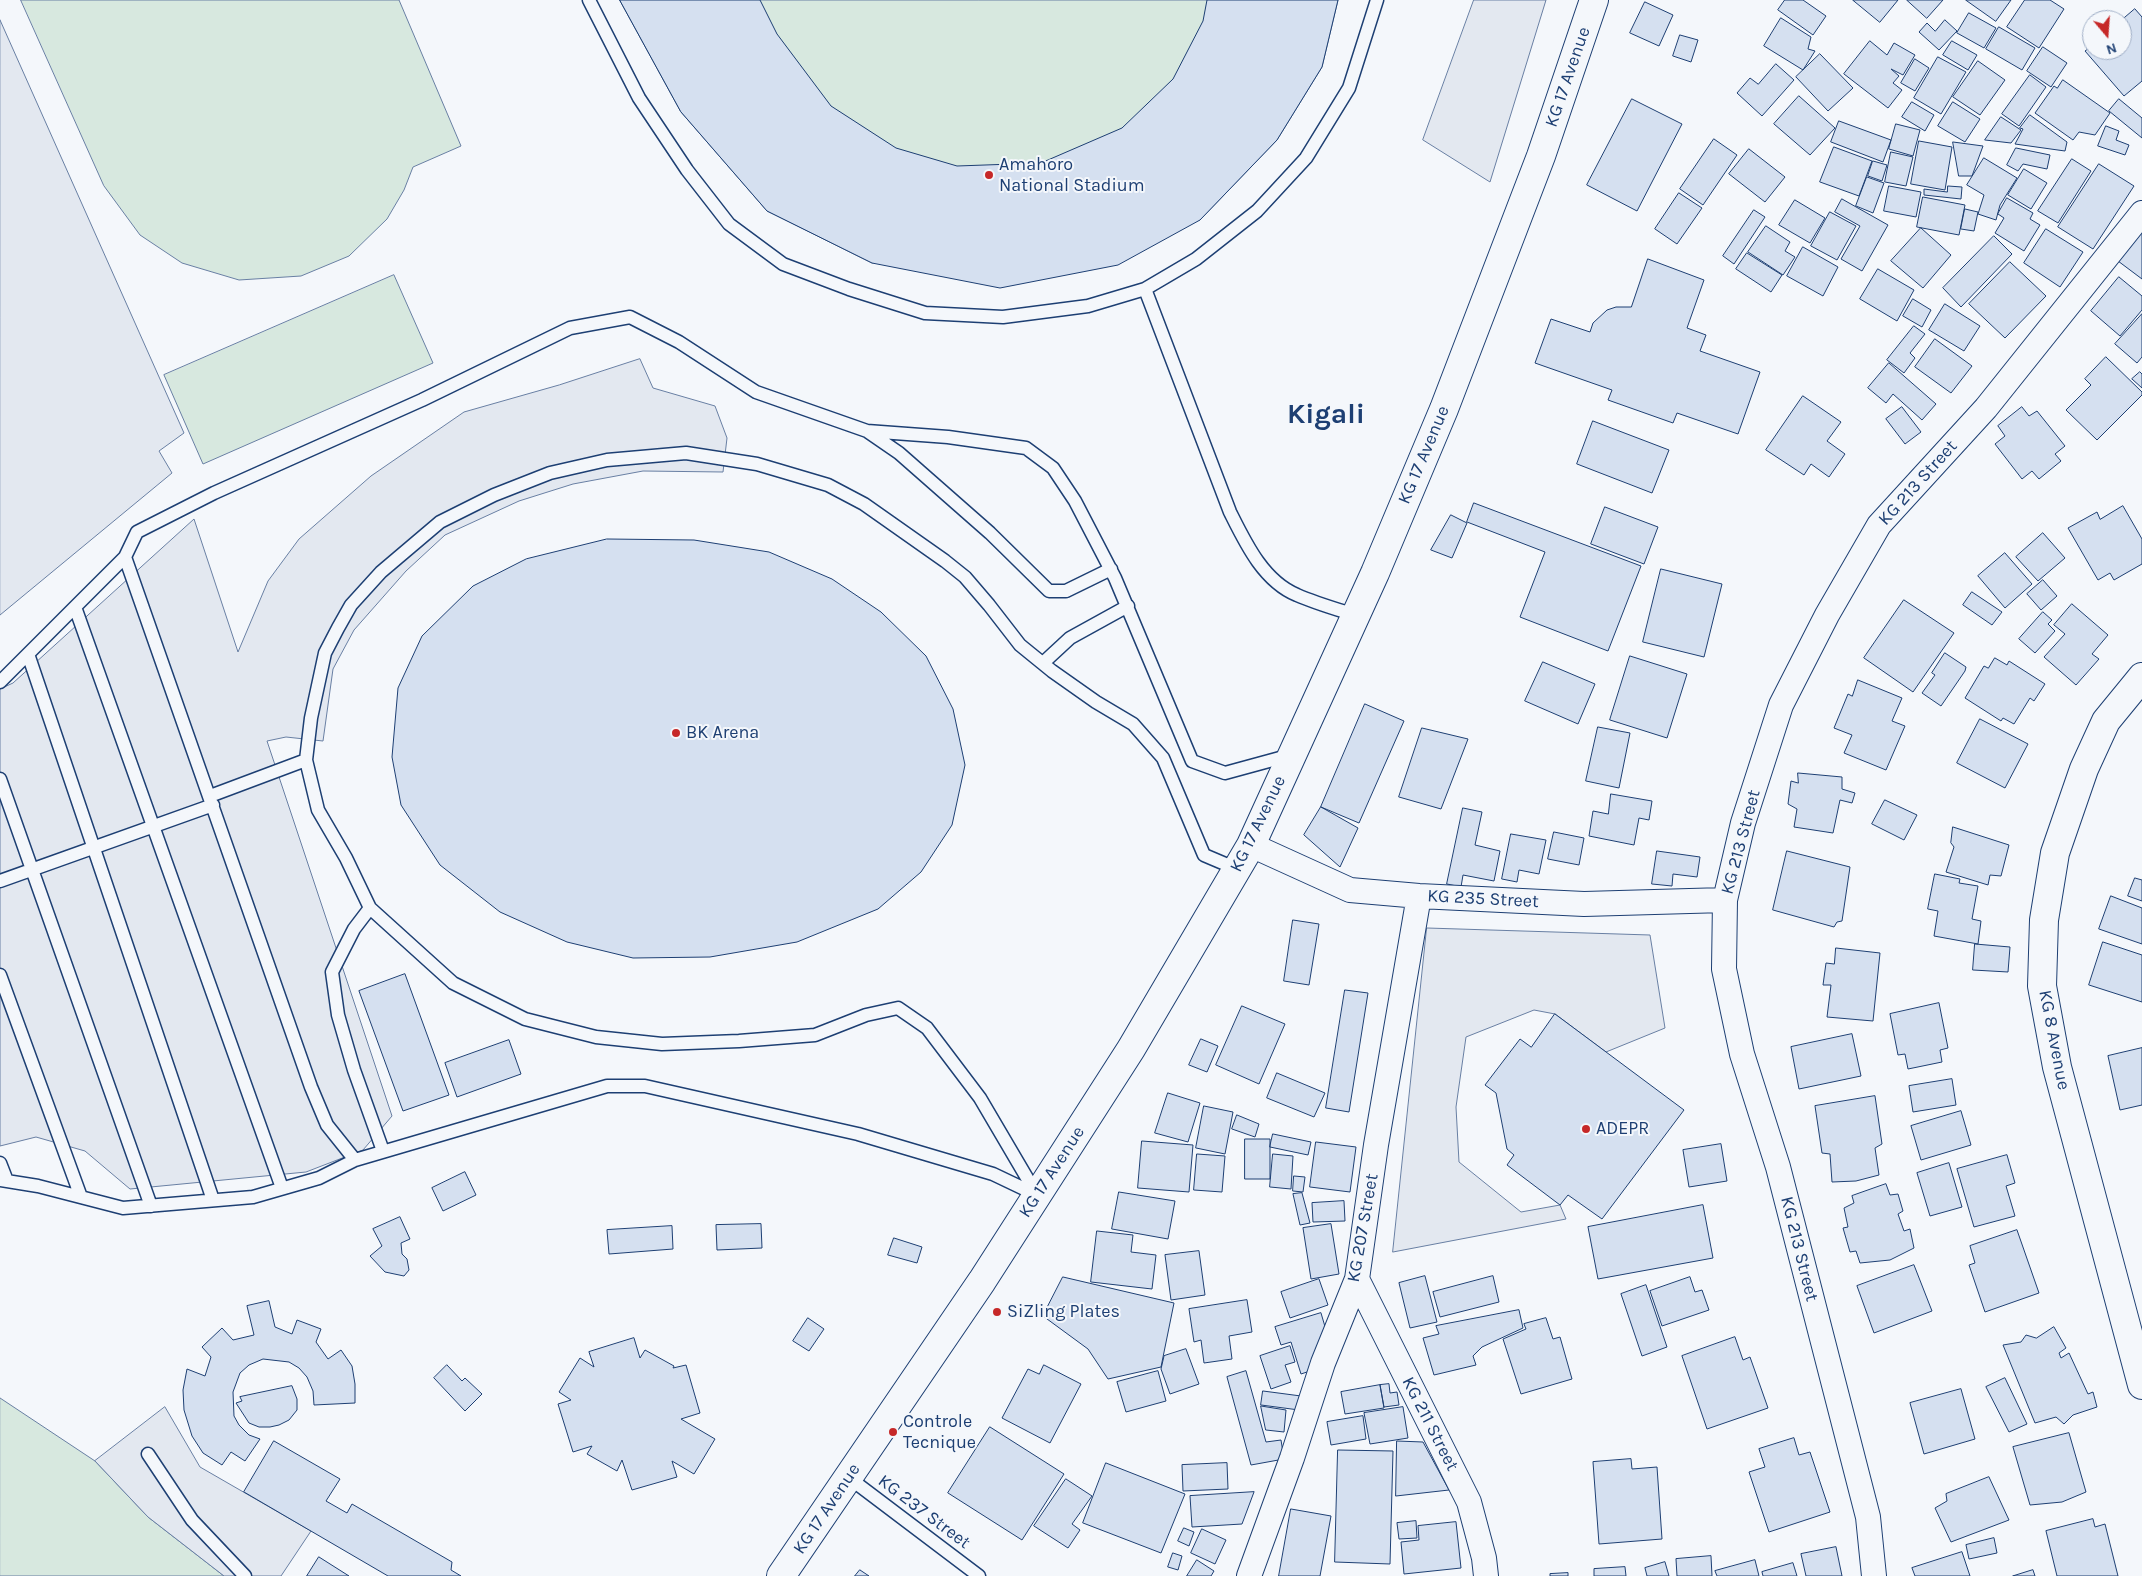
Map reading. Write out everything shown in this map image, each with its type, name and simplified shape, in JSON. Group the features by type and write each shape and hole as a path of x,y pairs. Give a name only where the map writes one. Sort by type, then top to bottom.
{"street":[{"name":"KG 17 Avenue","path":"782,1576 982,1281 1131,1049 1251,845 1355,615 1444,409 1541,156 1594,0"},
{"name":"KG 213 Street","path":"1874,1576 1866,1507 1778,1167 1742,1054 1724,969 1726,900 1743,823 1781,706 1827,615 1879,525 1986,408 2142,213"},
{"name":"KG 8 Avenue","path":"2142,677 2106,721 2084,769 2054,853 2044,920 2042,986 2057,1067 2142,1385"},
{"name":"KG 235 Street","path":"1251,845 1350,890 1419,896 1584,904 1726,900"},
{"name":"KG 207 Street","path":"1249,1576 1324,1363 1357,1278 1376,1145 1419,896"},
{"name":"KG 211 Street","path":"1357,1278 1469,1502 1484,1558 1486,1576"}],"lane":[{"path":"589,0 639,98 687,170 729,224 783,264 849,289 925,313 1003,317 1088,306 1145,289 1196,259 1257,211 1306,158 1350,88 1378,0"},
{"path":"1145,289 1230,512 1247,546 1271,576 1295,594 1355,615"},
{"path":"0,682 125,557 137,532 214,493 422,400 570,328 630,317 679,342 756,392 867,431 899,453 990,533 1049,591 1066,591 1111,569"},
{"path":"867,431 948,436 1026,448 1053,468 1075,501 1111,569 1192,760 1225,773 1291,756"},
{"path":"1037,1195 980,1098 927,1028 898,1008 866,1015 815,1035 662,1044 596,1037 525,1019 452,983 370,908 346,858 318,810 306,760 311,718 324,653 351,605 381,572 440,522 494,495 550,473 607,460 686,453 757,464 828,485 864,504 966,577 1020,645 1096,702 1133,724 1163,758 1204,855 1237,869"},
{"path":"125,557 311,1087 327,1125 355,1160"},
{"path":"1043,664 1070,638 1128,606"},
{"path":"75,607 282,1188"},
{"path":"28,654 213,1200"},
{"path":"0,881 154,826 306,760"},
{"path":"0,779 151,1206"},
{"path":"370,908 354,929 332,972 338,1015 354,1070 383,1151"},
{"path":"0,975 81,1197"},
{"path":"0,1163 3,1181 38,1186 123,1208 253,1197 319,1178 355,1160 383,1151 607,1086 644,1086 858,1134 993,1174 1037,1195"},
{"path":"148,1454 192,1520 245,1576"},
{"name":"KG 237 Street","path":"848,1477 980,1576"}],"shaded area":[{"path":"21,0 399,0 461,146 413,167 404,190 387,219 349,256 301,276 239,280 182,263 140,235 104,186"},
{"name":"Amahoro National Stadium","path":"620,0 1338,0 1322,67 1277,140 1200,220 872,263 767,211 681,112"},
{"path":"1474,0 1546,0 1490,182 1423,140"},
{"path":"0,20 184,433 159,451 172,473 0,615"},
{"path":"394,275 433,363 203,464 164,375"},
{"path":"640,359 653,388 715,406 727,438 723,472 643,471 573,484 519,501 445,535 406,571 354,630 333,669 323,741 286,737 267,741 392,1116 363,1150 306,1172 130,1189 85,1151 36,1137 0,1146 0,689 13,683 194,519 238,652 268,581 299,539 371,476 464,412 559,385"},
{"path":"1427,928 1650,935 1665,1028 1606,1052 1555,1014 1534,1010 1466,1037 1456,1107 1459,1162 1521,1212 1560,1205 1566,1219 1393,1252"},
{"path":"0,1398 95,1461 148,1517 224,1576 0,1576"},
{"path":"165,1407 200,1467 311,1531 281,1576 224,1576 148,1517 95,1461"}],"building":[{"name":"Amahoro National Stadium","path":"620,0 760,0 777,34 831,106 896,148 957,166 1041,163 1122,128 1173,79 1203,21 1207,0 1338,0 1322,67 1277,140 1200,220 1118,265 1000,288 872,263 767,211 681,112"},
{"path":"1785,0 1803,0 1826,16 1813,35 1778,10"},
{"path":"1853,0 1898,0 1880,22"},
{"path":"1907,0 1943,0 1927,18"},
{"path":"1966,0 2011,0 1996,21"},
{"path":"2025,0 2050,0 2064,9 2039,48 2007,27"},
{"path":"1645,2 1673,15 1659,46 1630,33"},
{"path":"2135,9 2142,17 2142,81 2124,96 2093,60 2132,60 2132,12"},
{"path":"1969,13 1996,28 1984,48 1957,33"},
{"path":"1781,18 1811,37 1808,49 1815,51 1803,70 1764,46"},
{"path":"1945,20 1957,31 1939,50 1919,32 1927,23 1935,31"},
{"path":"1999,27 2035,48 2022,70 1986,49"},
{"path":"1680,35 1698,40 1691,62 1673,56"},
{"path":"1870,41 1887,55 1894,43 1915,55 1903,75 1891,69 1899,76 1893,83 1902,90 1888,108 1844,74"},
{"path":"1952,41 1977,55 1968,70 1943,55"},
{"path":"2043,47 2067,63 2051,87 2027,71"},
{"path":"1820,54 1853,88 1828,111 1796,77"},
{"path":"1938,57 1966,72 1941,114 1914,98"},
{"path":"1915,59 1929,68 1915,91 1901,83"},
{"path":"1978,61 2005,80 1980,115 1953,97"},
{"path":"1776,64 1794,80 1762,116 1737,93 1750,78 1758,84"},
{"path":"2030,75 2046,87 2019,126 2002,114"},
{"path":"2063,80 2110,113 2095,135 2079,132 2073,140 2035,113 2054,86 2057,88"},
{"path":"1799,96 1835,128 1810,155 1774,124"},
{"path":"1632,99 1682,124 1637,211 1587,185"},
{"path":"2119,99 2142,118 2142,138 2109,111"},
{"path":"1912,102 1934,115 1925,131 1902,117"},
{"path":"1953,102 1980,119 1965,142 1938,126"},
{"path":"2030,115 2067,142 2065,151 2015,144 2023,129 2020,128"},
{"path":"2001,117 2021,130 2011,143 1985,140"},
{"path":"1839,121 1891,140 1883,162 1831,142"},
{"path":"1896,124 1920,130 1913,156 1889,149"},
{"path":"2106,126 2119,131 2116,140 2129,145 2125,155 2098,146"},
{"path":"1714,139 1737,155 1703,205 1680,189"},
{"path":"1919,141 1952,147 1945,190 1911,184"},
{"path":"1953,142 1983,146 1972,176 1959,176"},
{"path":"1834,147 1872,161 1859,196 1820,182"},
{"path":"2016,148 2050,155 2047,169 2023,164 2018,171 2007,165"},
{"path":"1749,149 1785,177 1765,202 1729,174"},
{"path":"1891,152 1913,157 1906,186 1885,182"},
{"path":"1984,158 2017,178 2000,205 1996,220 1978,214 1984,195 1967,185"},
{"path":"2072,159 2091,171 2058,223 2038,211"},
{"path":"1873,161 1887,165 1882,181 1868,176"},
{"path":"2099,164 2134,186 2093,249 2058,227"},
{"path":"2024,169 2047,183 2031,209 2008,195"},
{"path":"1867,177 1884,183 1873,213 1856,206"},
{"path":"1889,186 1921,192 1916,217 1884,211"},
{"path":"1948,186 1962,187 1961,199 1924,195 1924,189 1947,192"},
{"path":"1679,193 1702,208 1677,244 1655,229"},
{"path":"1923,197 1965,205 1959,235 1917,227"},
{"path":"2007,198 2033,213 2030,219 2040,225 2024,251 1995,233 2004,218 1998,214"},
{"path":"1842,199 1888,225 1862,271 1841,259 1860,226 1835,212"},
{"path":"1795,200 1825,218 1810,243 1779,225"},
{"path":"1965,209 1978,212 1974,231 1961,229"},
{"path":"1754,210 1765,217 1734,264 1723,256"},
{"path":"1830,212 1856,226 1837,260 1811,246"},
{"path":"1766,226 1790,242 1785,251 1795,257 1783,275 1748,252"},
{"path":"1921,228 1951,255 1923,288 1891,261"},
{"path":"2142,228 2142,279 2118,261"},
{"path":"2046,229 2083,252 2060,287 2024,263"},
{"path":"1994,236 2012,254 1961,307 1943,288"},
{"path":"1803,247 1838,267 1823,296 1787,276"},
{"path":"1747,253 1782,275 1771,292 1736,269"},
{"path":"1648,259 1704,280 1687,328 1706,335 1700,351 1760,372 1738,434 1677,413 1673,423 1608,400 1612,390 1535,363 1551,319 1590,332 1593,323 1607,310 1616,307 1631,307"},
{"path":"2010,262 2046,296 2005,338 1969,304"},
{"path":"1878,269 1914,290 1897,321 1860,299"},
{"path":"2119,277 2142,296 2142,310 2120,336 2091,311"},
{"path":"1913,299 1931,310 1922,327 1903,316"},
{"path":"1945,304 1980,326 1964,351 1929,330"},
{"path":"2142,314 2142,357 2137,363 2115,344"},
{"path":"1914,326 1925,334 1910,353 1915,358 1904,373 1887,360"},
{"path":"1935,339 1972,366 1951,393 1915,367"},
{"path":"2106,357 2142,392 2142,395 2097,440 2066,410 2091,385 2085,379"},
{"path":"1889,363 1936,404 1922,420 1893,394 1886,403 1868,388"},
{"path":"2140,372 2142,374 2142,388 2132,379"},
{"path":"1803,396 1841,422 1827,441 1845,454 1829,477 1811,464 1804,475 1766,450"},
{"path":"1902,407 1921,432 1905,444 1886,419"},
{"path":"2022,407 2029,416 2037,411 2065,446 2055,454 2061,461 2039,479 2032,471 2022,479 1995,444 2005,436 1998,426"},
{"path":"1593,421 1669,450 1652,493 1577,464"},
{"path":"1474,503 1641,566 1608,651 1520,617 1545,552 1467,522"},
{"path":"2123,506 2142,539 2142,564 2114,580 2110,573 2098,580 2068,528 2097,512 2100,519"},
{"path":"1605,507 1658,527 1644,564 1591,544"},
{"path":"1451,515 1467,523 1452,558 1431,550"},
{"path":"2043,533 2065,558 2038,581 2016,557"},
{"name":"BK Arena","path":"607,539 694,540 769,552 832,579 881,612 926,656 953,709 965,765 952,825 921,872 878,909 797,942 710,957 633,958 567,942 500,912 440,865 401,805 392,757 398,688 422,636 473,586 526,559"},
{"path":"2005,553 2032,584 2005,608 1978,576"},
{"path":"1661,569 1722,584 1704,657 1643,642"},
{"path":"2043,580 2057,596 2041,610 2027,594"},
{"path":"1972,592 2002,612 1992,625 1963,605"},
{"path":"1904,600 1954,633 1913,692 1864,658"},
{"path":"2072,604 2108,635 2092,654 2099,659 2076,685 2044,657 2065,634 2054,625"},
{"path":"2043,612 2052,620 2048,624 2055,631 2035,653 2019,639"},
{"path":"1945,653 1966,667 1941,706 1922,693 1935,675 1932,673"},
{"path":"1630,656 1687,674 1667,738 1610,720"},
{"path":"1995,658 2007,665 2009,661 2045,684 2034,701 2030,698 2014,724 2003,718 2001,721 1965,698 1984,666 1988,668"},
{"path":"1543,662 1595,684 1578,724 1525,701"},
{"path":"1858,680 1902,698 1892,721 1905,726 1886,770 1844,753 1852,735 1834,728 1848,694 1852,696"},
{"path":"1365,704 1404,721 1359,823 1321,807"},
{"path":"1980,719 2028,744 2005,788 1957,763"},
{"path":"1598,727 1630,733 1619,788 1586,781"},
{"path":"1422,728 1468,739 1441,809 1399,797"},
{"path":"1798,773 1842,777 1842,789 1855,793 1852,803 1840,800 1833,833 1794,827 1797,809 1788,804 1791,781 1798,783"},
{"path":"1611,794 1652,801 1649,820 1639,818 1634,845 1589,836 1593,811 1608,814"},
{"path":"1885,800 1917,815 1904,840 1872,824"},
{"path":"1321,807 1358,828 1340,867 1304,835"},
{"path":"1463,808 1482,812 1475,845 1500,851 1494,881 1463,875 1461,887 1447,884"},
{"path":"1953,827 2009,845 2001,876 1990,875 1988,885 1946,872 1954,847 1951,843"},
{"path":"1554,832 1584,838 1579,865 1548,859"},
{"path":"1511,834 1546,840 1539,874 1519,870 1517,882 1502,879"},
{"path":"1657,851 1700,857 1697,877 1673,874 1672,886 1652,884"},
{"path":"1787,851 1850,867 1842,921 1837,922 1834,927 1773,910"},
{"path":"1935,874 1960,879 1959,883 1978,886 1972,919 1981,921 1978,944 1934,936 1938,911 1928,909"},
{"path":"2135,878 2142,880 2142,901 2128,896"},
{"path":"2111,896 2142,908 2142,944 2099,929"},
{"path":"1293,920 1319,924 1309,985 1284,981"},
{"path":"2103,942 2142,955 2142,1002 2089,985"},
{"path":"1975,944 2010,947 2008,972 1973,970"},
{"path":"1836,948 1880,953 1873,1021 1827,1017 1831,985 1823,985 1826,963 1834,964"},
{"path":"405,974 449,1095 403,1111 359,991"},
{"path":"1345,990 1368,993 1349,1112 1326,1108"},
{"path":"1939,1003 1948,1048 1940,1050 1942,1062 1908,1069 1905,1054 1898,1055 1890,1014"},
{"path":"1242,1006 1285,1024 1259,1084 1216,1065"},
{"name":"ADEPR","path":"1555,1014 1684,1110 1602,1219 1568,1195 1560,1205 1507,1165 1514,1155 1507,1149 1496,1093 1485,1085 1520,1039 1531,1047"},
{"path":"1852,1034 1861,1076 1799,1089 1791,1047"},
{"path":"1201,1039 1218,1046 1207,1072 1189,1065"},
{"path":"509,1040 521,1074 457,1097 445,1063"},
{"path":"2142,1048 2142,1105 2120,1110 2108,1056"},
{"path":"1277,1073 1325,1093 1314,1117 1267,1098"},
{"path":"1952,1079 1956,1105 1913,1112 1909,1086"},
{"path":"1168,1093 1200,1103 1188,1142 1155,1133"},
{"path":"1875,1096 1882,1144 1875,1148 1879,1175 1856,1181 1832,1182 1830,1154 1822,1153 1815,1106"},
{"path":"1204,1106 1233,1112 1225,1154 1196,1148"},
{"path":"1961,1111 1971,1145 1921,1160 1911,1126"},
{"path":"1237,1115 1259,1124 1255,1137 1232,1129"},
{"path":"1273,1134 1311,1142 1308,1155 1270,1147"},
{"path":"1245,1139 1270,1139 1270,1179 1245,1179"},
{"path":"1142,1141 1193,1145 1189,1192 1138,1188"},
{"path":"1316,1142 1356,1147 1350,1192 1310,1187"},
{"path":"1721,1144 1727,1181 1689,1187 1683,1150"},
{"path":"1197,1154 1225,1156 1222,1192 1194,1190"},
{"path":"1273,1154 1293,1156 1291,1189 1270,1187"},
{"path":"2007,1155 2015,1183 2006,1186 2015,1216 1974,1227 1957,1169"},
{"path":"1949,1163 1962,1207 1930,1216 1917,1173"},
{"path":"465,1172 476,1195 443,1211 432,1188"},
{"path":"1294,1176 1305,1177 1303,1192 1293,1191"},
{"path":"1886,1184 1890,1195 1898,1194 1903,1211 1898,1214 1904,1231 1910,1229 1914,1248 1890,1260 1860,1263 1856,1251 1850,1252 1843,1228 1848,1227 1844,1208 1854,1203 1852,1196"},
{"path":"1119,1192 1175,1201 1168,1239 1112,1229"},
{"path":"1302,1193 1310,1223 1300,1225 1293,1194"},
{"path":"1344,1201 1345,1221 1313,1222 1312,1203"},
{"path":"1703,1205 1713,1258 1598,1279 1588,1227"},
{"path":"400,1217 410,1239 401,1243 402,1254 407,1259 409,1270 404,1276 385,1272 370,1256 382,1246 373,1229"},
{"path":"761,1224 762,1248 717,1250 716,1225"},
{"path":"1331,1224 1339,1274 1311,1279 1303,1228"},
{"path":"672,1226 673,1249 609,1254 607,1230"},
{"path":"2017,1230 2039,1293 1985,1312 1969,1265 1975,1263 1970,1246"},
{"path":"1097,1231 1133,1235 1131,1252 1156,1255 1152,1289 1091,1282"},
{"path":"894,1238 922,1247 917,1263 888,1255"},
{"path":"1199,1251 1205,1295 1171,1300 1165,1255"},
{"path":"1914,1265 1932,1311 1874,1333 1857,1286"},
{"path":"1425,1276 1437,1322 1410,1328 1399,1283"},
{"path":"1493,1276 1499,1302 1440,1317 1433,1292"},
{"path":"1063,1277 1174,1303 1161,1367 1108,1379 1088,1349 1043,1316"},
{"path":"1690,1277 1695,1292 1702,1290 1709,1310 1662,1326 1650,1291"},
{"path":"1319,1279 1328,1305 1290,1318 1281,1292"},
{"path":"1646,1285 1667,1347 1642,1356 1621,1294"},
{"path":"1247,1300 1252,1332 1229,1336 1232,1359 1204,1363 1201,1340 1194,1342 1189,1309"},
{"path":"269,1301 275,1327 292,1334 297,1320 321,1329 316,1342 328,1359 341,1350 352,1366 355,1384 355,1403 314,1405 313,1391 307,1377 299,1368 289,1362 263,1359 249,1365 240,1373 233,1392 234,1416 239,1425 249,1435 260,1439 245,1461 231,1452 222,1465 203,1453 192,1436 184,1410 183,1390 187,1369 205,1376 211,1357 202,1347 222,1328 233,1340 254,1335 247,1306"},
{"path":"1519,1310 1523,1328 1482,1347 1473,1356 1476,1365 1434,1375 1423,1338 1439,1334 1436,1326"},
{"path":"1321,1313 1326,1330 1319,1368 1301,1374 1291,1342 1281,1345 1275,1327"},
{"path":"808,1318 824,1329 809,1351 793,1341"},
{"path":"1546,1318 1553,1339 1560,1337 1572,1379 1521,1394 1503,1339 1526,1329 1524,1324"},
{"path":"2054,1327 2066,1348 2059,1353 2061,1358 2069,1353 2088,1394 2093,1392 2097,1407 2073,1415 2064,1424 2056,1417 2035,1423 2003,1345 2021,1342 2026,1335 2036,1338"},
{"path":"1735,1337 1743,1360 1750,1357 1768,1408 1707,1429 1682,1356"},
{"path":"634,1338 640,1358 645,1350 674,1366 673,1368 686,1365 700,1413 681,1419 715,1439 694,1474 672,1461 677,1477 632,1490 622,1460 617,1471 587,1454 592,1446 573,1452 558,1404 571,1400 559,1392 580,1358 594,1367 589,1352"},
{"path":"1290,1346 1295,1362 1285,1365 1291,1382 1271,1389 1260,1356"},
{"path":"1186,1349 1199,1384 1170,1394 1161,1369 1164,1356"},
{"path":"447,1365 462,1381 465,1378 482,1394 465,1411 434,1378"},
{"path":"1044,1365 1081,1384 1050,1443 1002,1418 1028,1369 1039,1374"},
{"path":"1158,1371 1166,1401 1126,1412 1117,1382"},
{"path":"1246,1371 1266,1442 1281,1440 1284,1459 1251,1465 1227,1377"},
{"path":"2005,1378 2027,1424 2009,1432 1986,1387"},
{"path":"1389,1384 1390,1393 1397,1392 1399,1405 1384,1407 1380,1385"},
{"path":"1380,1385 1384,1408 1345,1414 1341,1392"},
{"path":"292,1386 297,1399 297,1410 289,1420 279,1425 259,1427 249,1423 236,1403 242,1401 240,1397"},
{"path":"1961,1389 1975,1439 1924,1454 1910,1403"},
{"path":"1263,1391 1301,1396 1299,1410 1261,1405"},
{"path":"1261,1406 1286,1410 1284,1432 1266,1430"},
{"path":"1403,1407 1408,1438 1370,1444 1364,1413"},
{"path":"1363,1416 1366,1439 1331,1445 1327,1422"},
{"path":"990,1427 1064,1474 1022,1540 948,1493"},
{"path":"2069,1433 2086,1492 2062,1502 2030,1505 2013,1447"},
{"path":"1794,1438 1799,1455 1810,1452 1830,1512 1769,1532 1749,1472 1765,1467 1759,1449"},
{"path":"274,1441 340,1479 326,1501 347,1513 352,1504 452,1562 451,1570 461,1576 388,1576 244,1492"},
{"path":"1397,1441 1423,1442 1449,1490 1396,1496"},
{"path":"1338,1450 1393,1451 1390,1564 1335,1562"},
{"path":"1631,1459 1632,1469 1657,1467 1662,1539 1599,1544 1593,1462"},
{"path":"1106,1463 1185,1494 1161,1553 1083,1523"},
{"path":"1227,1463 1228,1489 1183,1491 1182,1465"},
{"path":"1989,1477 2009,1520 1951,1542 1935,1508 1947,1501 1946,1494"},
{"path":"1066,1479 1092,1496 1072,1524 1080,1530 1068,1548 1034,1526"},
{"path":"1254,1492 1242,1524 1192,1527 1190,1496"},
{"path":"1291,1509 1331,1516 1320,1576 1279,1576"},
{"path":"2093,1519 2095,1527 2105,1524 2118,1576 2057,1576 2046,1531"},
{"path":"1416,1521 1417,1538 1399,1539 1397,1523"},
{"path":"1456,1522 1461,1568 1404,1574 1401,1542 1419,1540 1418,1526"},
{"path":"1184,1528 1194,1532 1189,1546 1178,1541"},
{"path":"1202,1529 1226,1540 1215,1564 1191,1553"},
{"path":"1994,1538 1997,1553 1969,1559 1966,1545"},
{"path":"1836,1547 1842,1576 1806,1576 1801,1554"},
{"path":"1962,1552 1970,1576 1915,1576 1912,1568"},
{"path":"1173,1553 1182,1556 1178,1570 1168,1567"},
{"path":"1711,1556 1712,1576 1677,1576 1676,1559"},
{"path":"319,1557 349,1576 307,1576"},
{"path":"1197,1560 1214,1571 1211,1576 1187,1576"},
{"path":"1755,1560 1759,1576 1717,1576 1715,1571"},
{"path":"1665,1562 1669,1576 1647,1576 1645,1568"},
{"path":"1793,1563 1797,1576 1763,1576 1762,1572"},
{"path":"1625,1567 1626,1576 1594,1576 1594,1569"},
{"path":"860,1570 869,1576 855,1576"},
{"path":"2033,1570 2035,1576 2013,1576"},
{"path":"1568,1573 1568,1576 1550,1576 1550,1574"}],"place":[{"name":"Amahoro National Stadium","path":"989,175"},
{"name":"BK Arena","path":"676,733"},
{"name":"ADEPR","path":"1586,1129"},
{"name":"SiZling Plates","path":"997,1312"},
{"name":"Controle Tecnique","path":"893,1432"}],"district":[{"name":"Kigali","path":"1326,415"}]}
